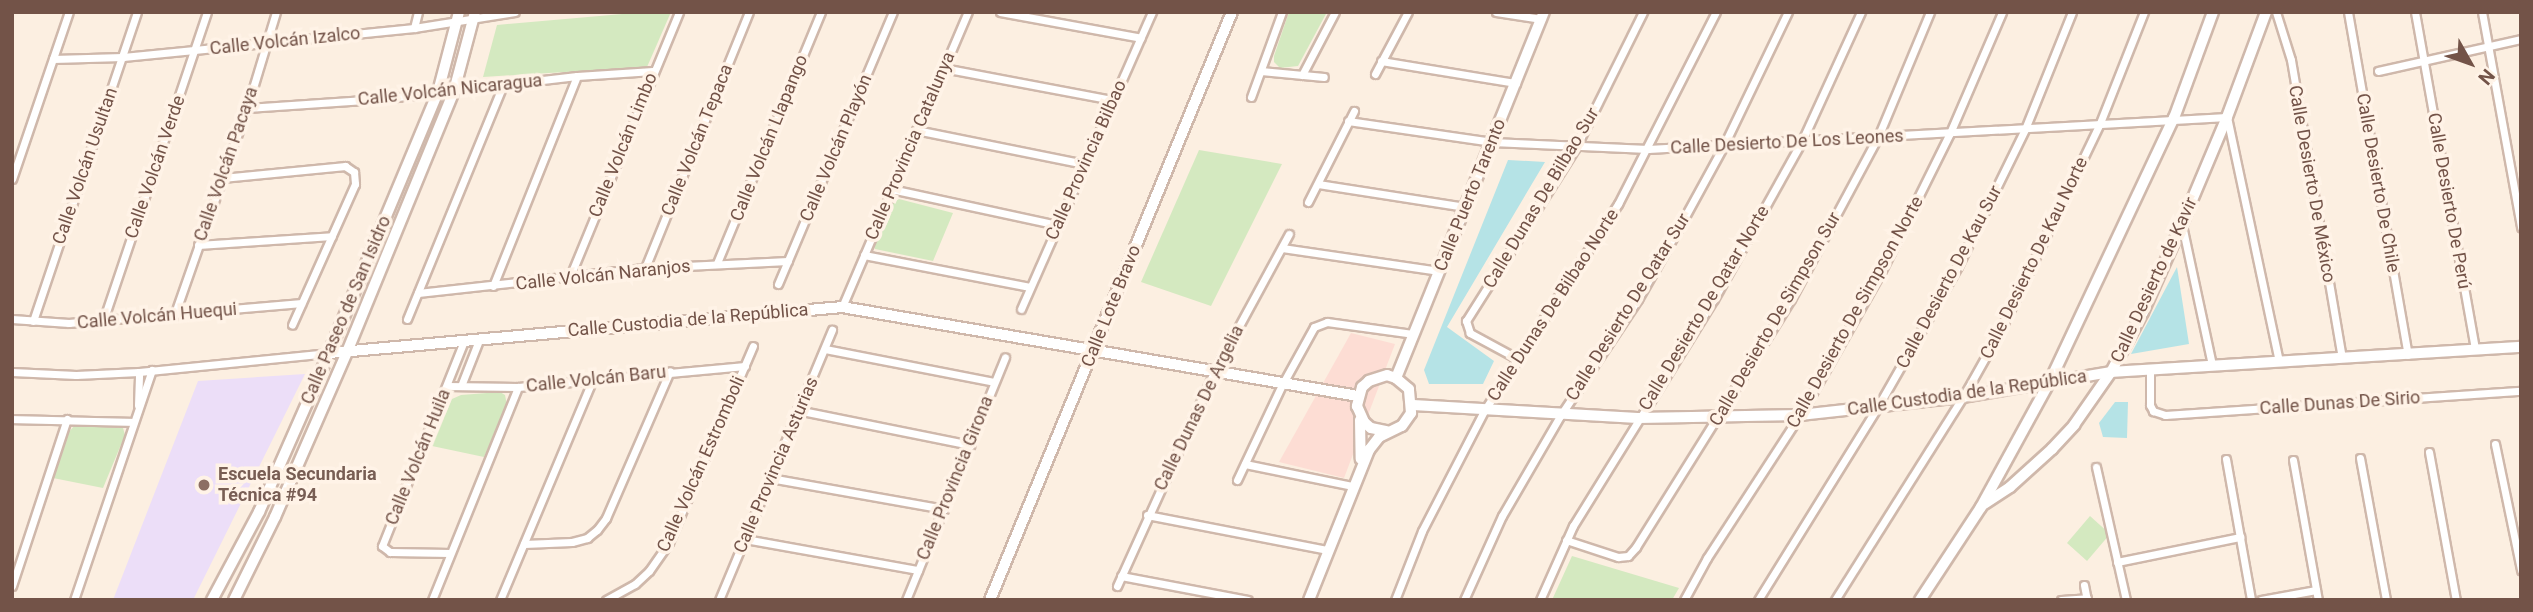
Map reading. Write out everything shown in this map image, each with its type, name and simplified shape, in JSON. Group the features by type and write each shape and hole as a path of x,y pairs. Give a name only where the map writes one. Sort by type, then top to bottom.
{"main road":[{"name":"Calle Paseo de San Isidro","path":"347,352 454,91 474,16"},
{"name":"Calle Puerto Tarento","path":"1396,378 1543,16"},
{"name":"Calle Paseo de San Isidro","path":"329,353 438,92 458,17"},
{"name":"Calle Custodia de la República","path":"329,353 842,307 1358,396"},
{"name":"Calle Custodia de la República","path":"1413,405 1560,416 1719,418 1800,415 1964,397 2111,372 2521,347"},
{"path":"1309,600 1352,486 1373,444 1387,431 1407,420 1413,405 1409,389 1396,378 1377,376 1362,387 1358,396 1363,437 1360,469"},
{"path":"1359,415 1371,428 1387,431"}],"street":[{"path":"12,179 69,12"},
{"name":"Calle Volcán Usultan","path":"33,321 138,12"},
{"name":"Calle Volcán Verde","path":"103,321 207,12"},
{"name":"Calle Volcán Pacaya","path":"174,316 247,108 276,12"},
{"path":"414,28 418,12"},
{"name":"Calle Volcán Izalco","path":"53,60 122,57 414,28 458,17 516,12"},
{"name":"Calle Volcán Limbo","path":"569,279 679,12"},
{"name":"Calle Volcán Tepaca","path":"645,268 749,12"},
{"name":"Calle Volcán Llapango","path":"718,263 821,12"},
{"name":"Calle Volcán Playón","path":"778,284 893,12"},
{"name":"Calle Provincia Catalunya","path":"842,307 968,12"},
{"path":"1000,12 1141,38"},
{"name":"Calle Provincia Bilbao","path":"1021,309 1152,12"},
{"name":"Calle Lote Bravo","path":"990,600 1232,12"},
{"path":"1251,97 1282,12"},
{"path":"1302,75 1335,12"},
{"path":"1375,74 1408,12"},
{"path":"1496,12 1543,16"},
{"name":"Calle Dunas De Bilbao Sur","path":"1518,359 1470,333 1466,321 1576,147 1643,12"},
{"name":"Calle Dunas De Bilbao Norte","path":"1395,600 1422,531 1484,411 1577,270 1648,149 1716,12"},
{"name":"Calle Desierto De Qatar Sur","path":"1464,600 1502,516 1560,416 1638,299 1723,147 1788,12"},
{"name":"Calle Desierto De Qatar Norte","path":"1540,600 1566,540 1714,299 1801,143 1861,12"},
{"name":"Calle Desierto De Simpson Sur","path":"1566,540 1618,557 1628,556 1719,418 1791,299 1878,137 1930,12"},
{"name":"Calle Desierto De Simpson Norte","path":"1684,600 1707,558 1800,415 1881,272 1950,134 2001,12"},
{"name":"Calle Desierto De Kau Sur","path":"1758,600 1877,408 1981,223 2025,129 2072,12"},
{"name":"Calle Desierto De Kau Norte","path":"1835,600 1964,397 2022,288 2100,123 2144,12"},
{"name":"Calle Desierto de Kavir","path":"1920,600 1981,507 2050,381 2174,118 2213,12"},
{"name":"Calle Desierto de Kavir","path":"1981,507 2010,487 2052,449 2084,412 2111,372 2143,312 2182,224 2227,117 2266,12"},
{"name":"Calle Desierto De México","path":"2276,12 2291,60 2342,358"},
{"name":"Calle Desierto De Chile","path":"2348,12 2408,355"},
{"name":"Calle Desierto De Perú","path":"2415,12 2475,349"},
{"path":"2483,12 2521,227"},
{"path":"2378,71 2424,63 2521,39"},
{"path":"1381,61 1516,83"},
{"path":"943,68 1114,100"},
{"name":"Calle Volcán Nicaragua","path":"247,108 454,91 577,75 653,71"},
{"path":"1261,71 1324,77"},
{"path":"493,286 577,75"},
{"path":"407,319 503,85"},
{"path":"1308,202 1354,111"},
{"path":"2227,117 2279,361"},
{"name":"Calle Desierto De Los Leones","path":"1348,121 1492,142 1648,149 1801,143 2174,118 2227,117"},
{"path":"916,130 1086,164"},
{"path":"222,178 345,166 354,172 355,184 292,325"},
{"path":"1318,184 1465,206"},
{"path":"891,189 1058,225"},
{"path":"2182,224 2212,365"},
{"name":"Calle Dunas De Argelia","path":"1117,586 1214,372 1289,234"},
{"path":"198,245 332,236"},
{"path":"1282,248 1439,271"},
{"path":"864,255 1030,287"},
{"name":"Calle Volcán Naranjos","path":"418,293 569,279 645,268 788,261"},
{"name":"Calle Volcán Huequi","path":"12,319 103,321 301,303"},
{"path":"1237,480 1309,333 1320,323 1414,334"},
{"name":"Calle Provincia Asturias","path":"722,599 744,539 832,330"},
{"name":"Calle Volcán Huila","path":"461,386 479,340"},
{"name":"Calle Volcán Huila","path":"450,553 390,552 382,545 464,341"},
{"name":"Calle Volcán Estromboli","path":"606,600 635,584 649,571 669,542 753,346"},
{"path":"825,349 994,382"},
{"name":"Calle Paseo de San Isidro","path":"234,600 275,517 347,352"},
{"name":"Calle Paseo de San Isidro","path":"212,600 260,512 329,353"},
{"name":"Calle Custodia de la República","path":"12,372 76,375 139,372 329,353"},
{"name":"Calle Provincia Girona","path":"906,600 1004,357"},
{"name":"Calle Volcán Baru","path":"447,386 517,387 745,366"},
{"path":"138,405 146,394 152,370"},
{"name":"Calle Dunas De Sirio","path":"2150,370 2150,405 2158,414 2521,391"},
{"path":"74,600 138,405 139,372"},
{"path":"524,544 572,542 587,538 597,530 606,517 670,372"},
{"path":"500,600 593,379"},
{"path":"432,600 517,387"},
{"path":"797,410 970,445"},
{"path":"12,418 133,422"},
{"path":"12,586 68,419"},
{"path":"2495,444 2521,570"},
{"path":"2429,452 2456,600"},
{"path":"2360,458 2386,600"},
{"path":"2226,459 2251,600"},
{"path":"2293,460 2318,600"},
{"path":"1245,464 1352,486"},
{"path":"2096,467 2126,600"},
{"path":"771,478 943,509"},
{"path":"1147,515 1327,550"},
{"path":"2117,562 2240,537"},
{"path":"744,539 918,570"},
{"path":"12,557 22,557"},
{"path":"1121,576 1248,600"},
{"path":"2061,600 2087,599 2084,585"},
{"path":"2261,600 2316,590"}],"shaded area":[{"path":"1351,333 1395,344 1344,478 1279,462"},
{"name":"Escuela Secundaria Técnica #94","path":"305,374 193,600 113,600 198,381"}],"green space":[{"path":"671,12 647,67 483,77 497,25"},
{"path":"1289,12 1327,12 1298,66 1280,68 1274,62 1274,56"},
{"path":"1199,150 1282,164 1211,306 1141,282"},
{"path":"899,199 953,213 933,261 875,249 873,244 889,205"},
{"path":"500,392 505,395 507,405 484,457 432,446 452,399 461,395"},
{"path":"75,425 123,428 125,435 103,488 53,478 67,434"},
{"path":"2090,516 2110,534 2087,561 2067,543"},
{"path":"1572,556 1679,588 1672,600 1552,600"}],"water":[{"path":"1508,160 1545,162 1447,327 1494,361 1483,384 1429,384 1424,370"},
{"path":"2177,267 2189,344 2131,354"},
{"path":"2115,402 2128,402 2127,438 2103,437 2099,423"}],"place":[{"name":"Escuela Secundaria Técnica #94","path":"204,485"}]}
